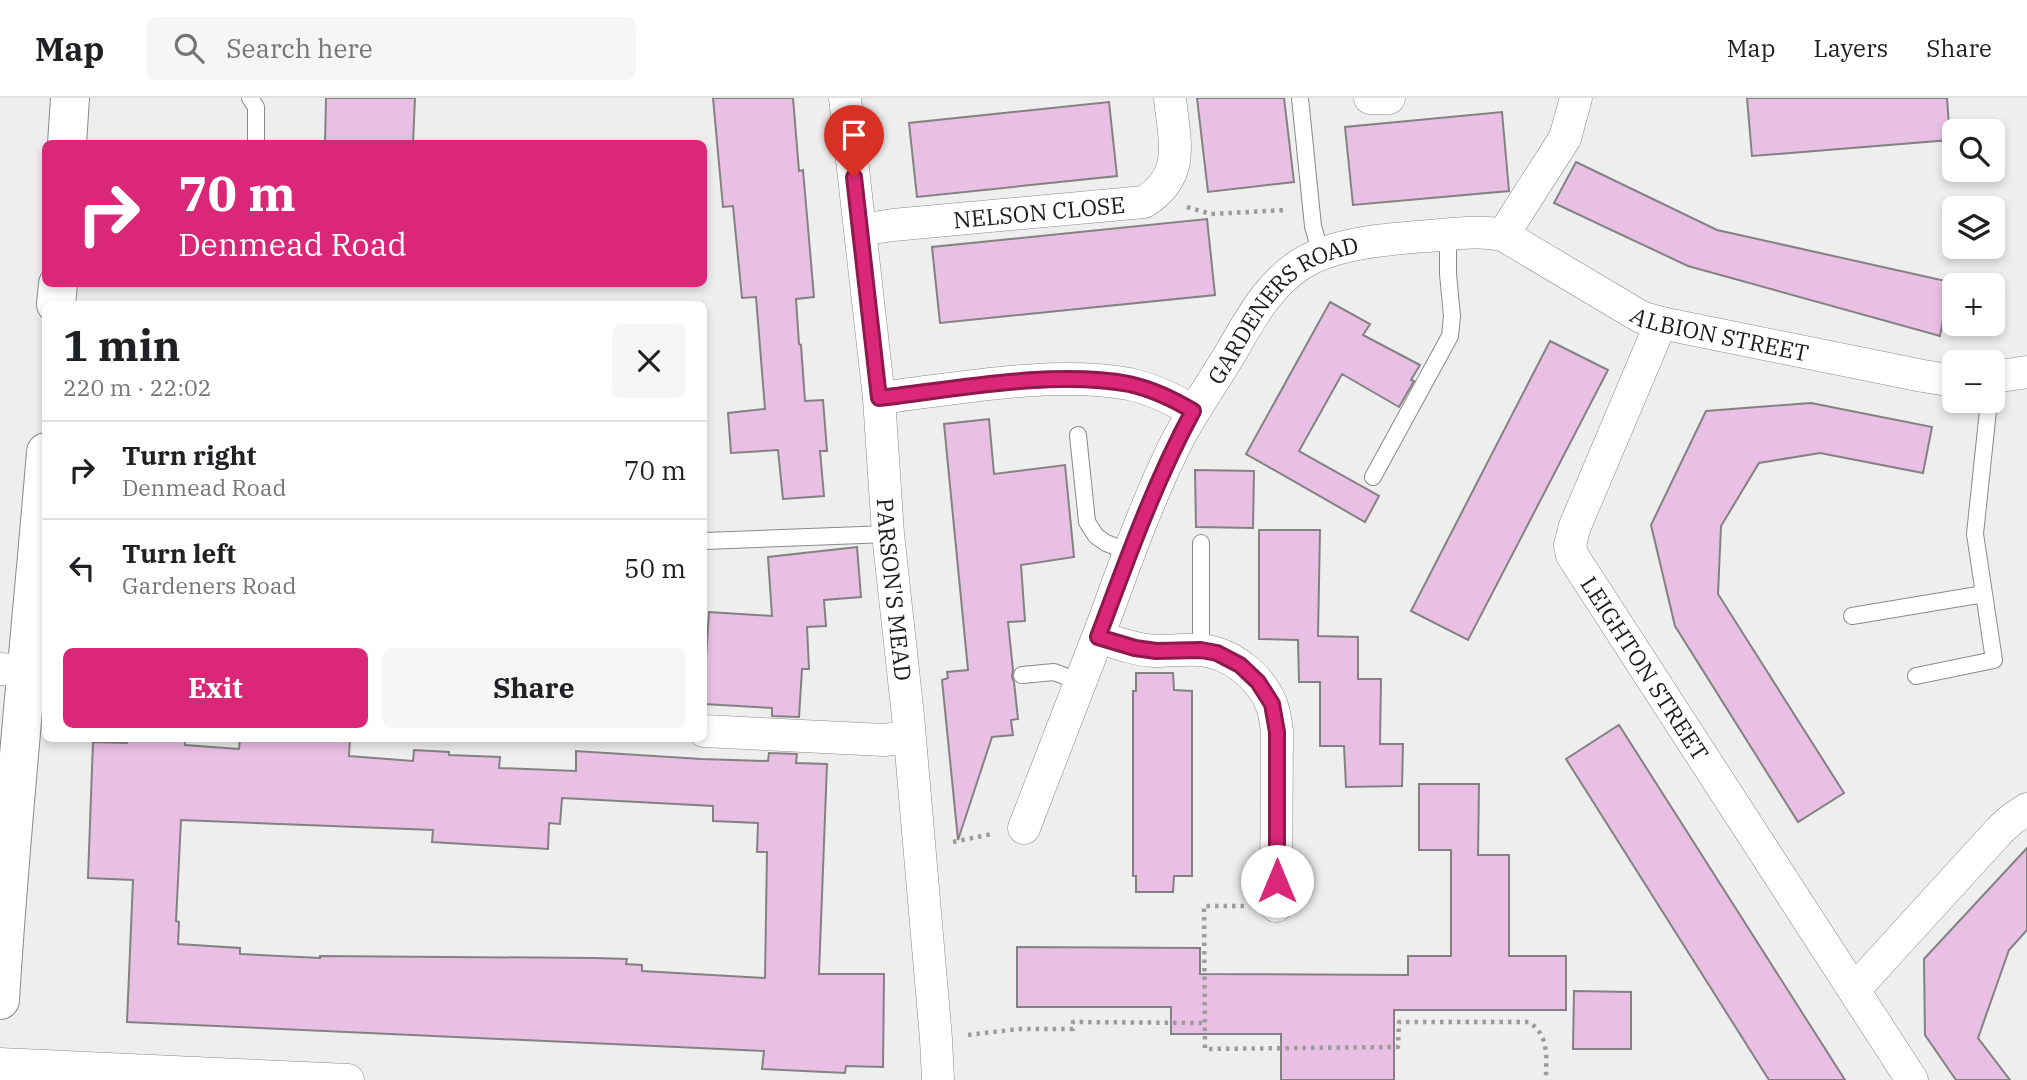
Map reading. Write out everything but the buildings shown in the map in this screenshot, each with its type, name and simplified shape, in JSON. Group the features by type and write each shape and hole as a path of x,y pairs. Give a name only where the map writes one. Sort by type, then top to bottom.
{"street":[{"path":"67,140 70,98"},
{"name":"PARSON'S MEAD","path":"845,98 879,398 888,534 920,848 938,1080"},
{"name":"NELSON CLOSE","path":"860,230 1144,202 1158,193 1174,166 1170,98"},
{"path":"1370,98 1389,98"},
{"path":"1503,235 1565,138 1576,98"},
{"name":"GARDENERS ROAD","path":"879,398 1014,382 1075,380 1132,385 1154,392 1193,411 1244,326 1276,286 1301,264 1321,254 1358,244 1448,234 1486,232 1503,235"},
{"name":"ALBION STREET","path":"1503,235 1641,317 1942,379"},
{"name":"LEIGHTON STREET","path":"1661,323 1575,526 1570,545 1572,555 1912,1080"},
{"path":"2005,375 2027,372"},
{"path":"1024,828 1130,552 1167,461 1193,411"},
{"path":"0,1000 4,883 42,496"},
{"path":"1098,637 1122,645 1156,651 1201,650 1217,653 1240,665 1258,682 1272,704 1277,732 1276,906"},
{"path":"707,731 884,740 909,737"},
{"path":"1854,990 2000,830 2027,809"},
{"path":"0,1064 107,1075 348,1080"}],"lane":[{"path":"250,98 256,107 256,140"},
{"path":"1300,98 1312,226 1321,254"},
{"path":"1373,477 1450,336 1452,316 1448,234"},
{"path":"1916,676 1994,660 1975,534 1988,413"},
{"path":"1079,435 1087,522 1096,536 1106,543 1130,552"},
{"path":"707,541 888,534"},
{"path":"1201,543 1201,650"},
{"path":"1853,617 1984,594"},
{"path":"1022,676 1054,672 1080,682"}],"path":[{"path":"1144,202 1182,205 1211,214 1291,210"},
{"path":"920,848 1024,828"},
{"path":"1276,906 1203,906 1205,1049 1398,1047 1399,1022 1530,1022 1543,1035 1546,1044 1546,1080"},
{"path":"936,1039 1019,1030 1073,1029 1073,1022 1205,1023"}],"route":[{"path":"854,177 879,398 1014,382 1075,380 1132,385 1180,403 1193,411 1141,522 1098,637 1122,645 1156,651 1184,649 1217,653 1240,665 1258,682 1272,704 1277,732 1277,881"}]}
